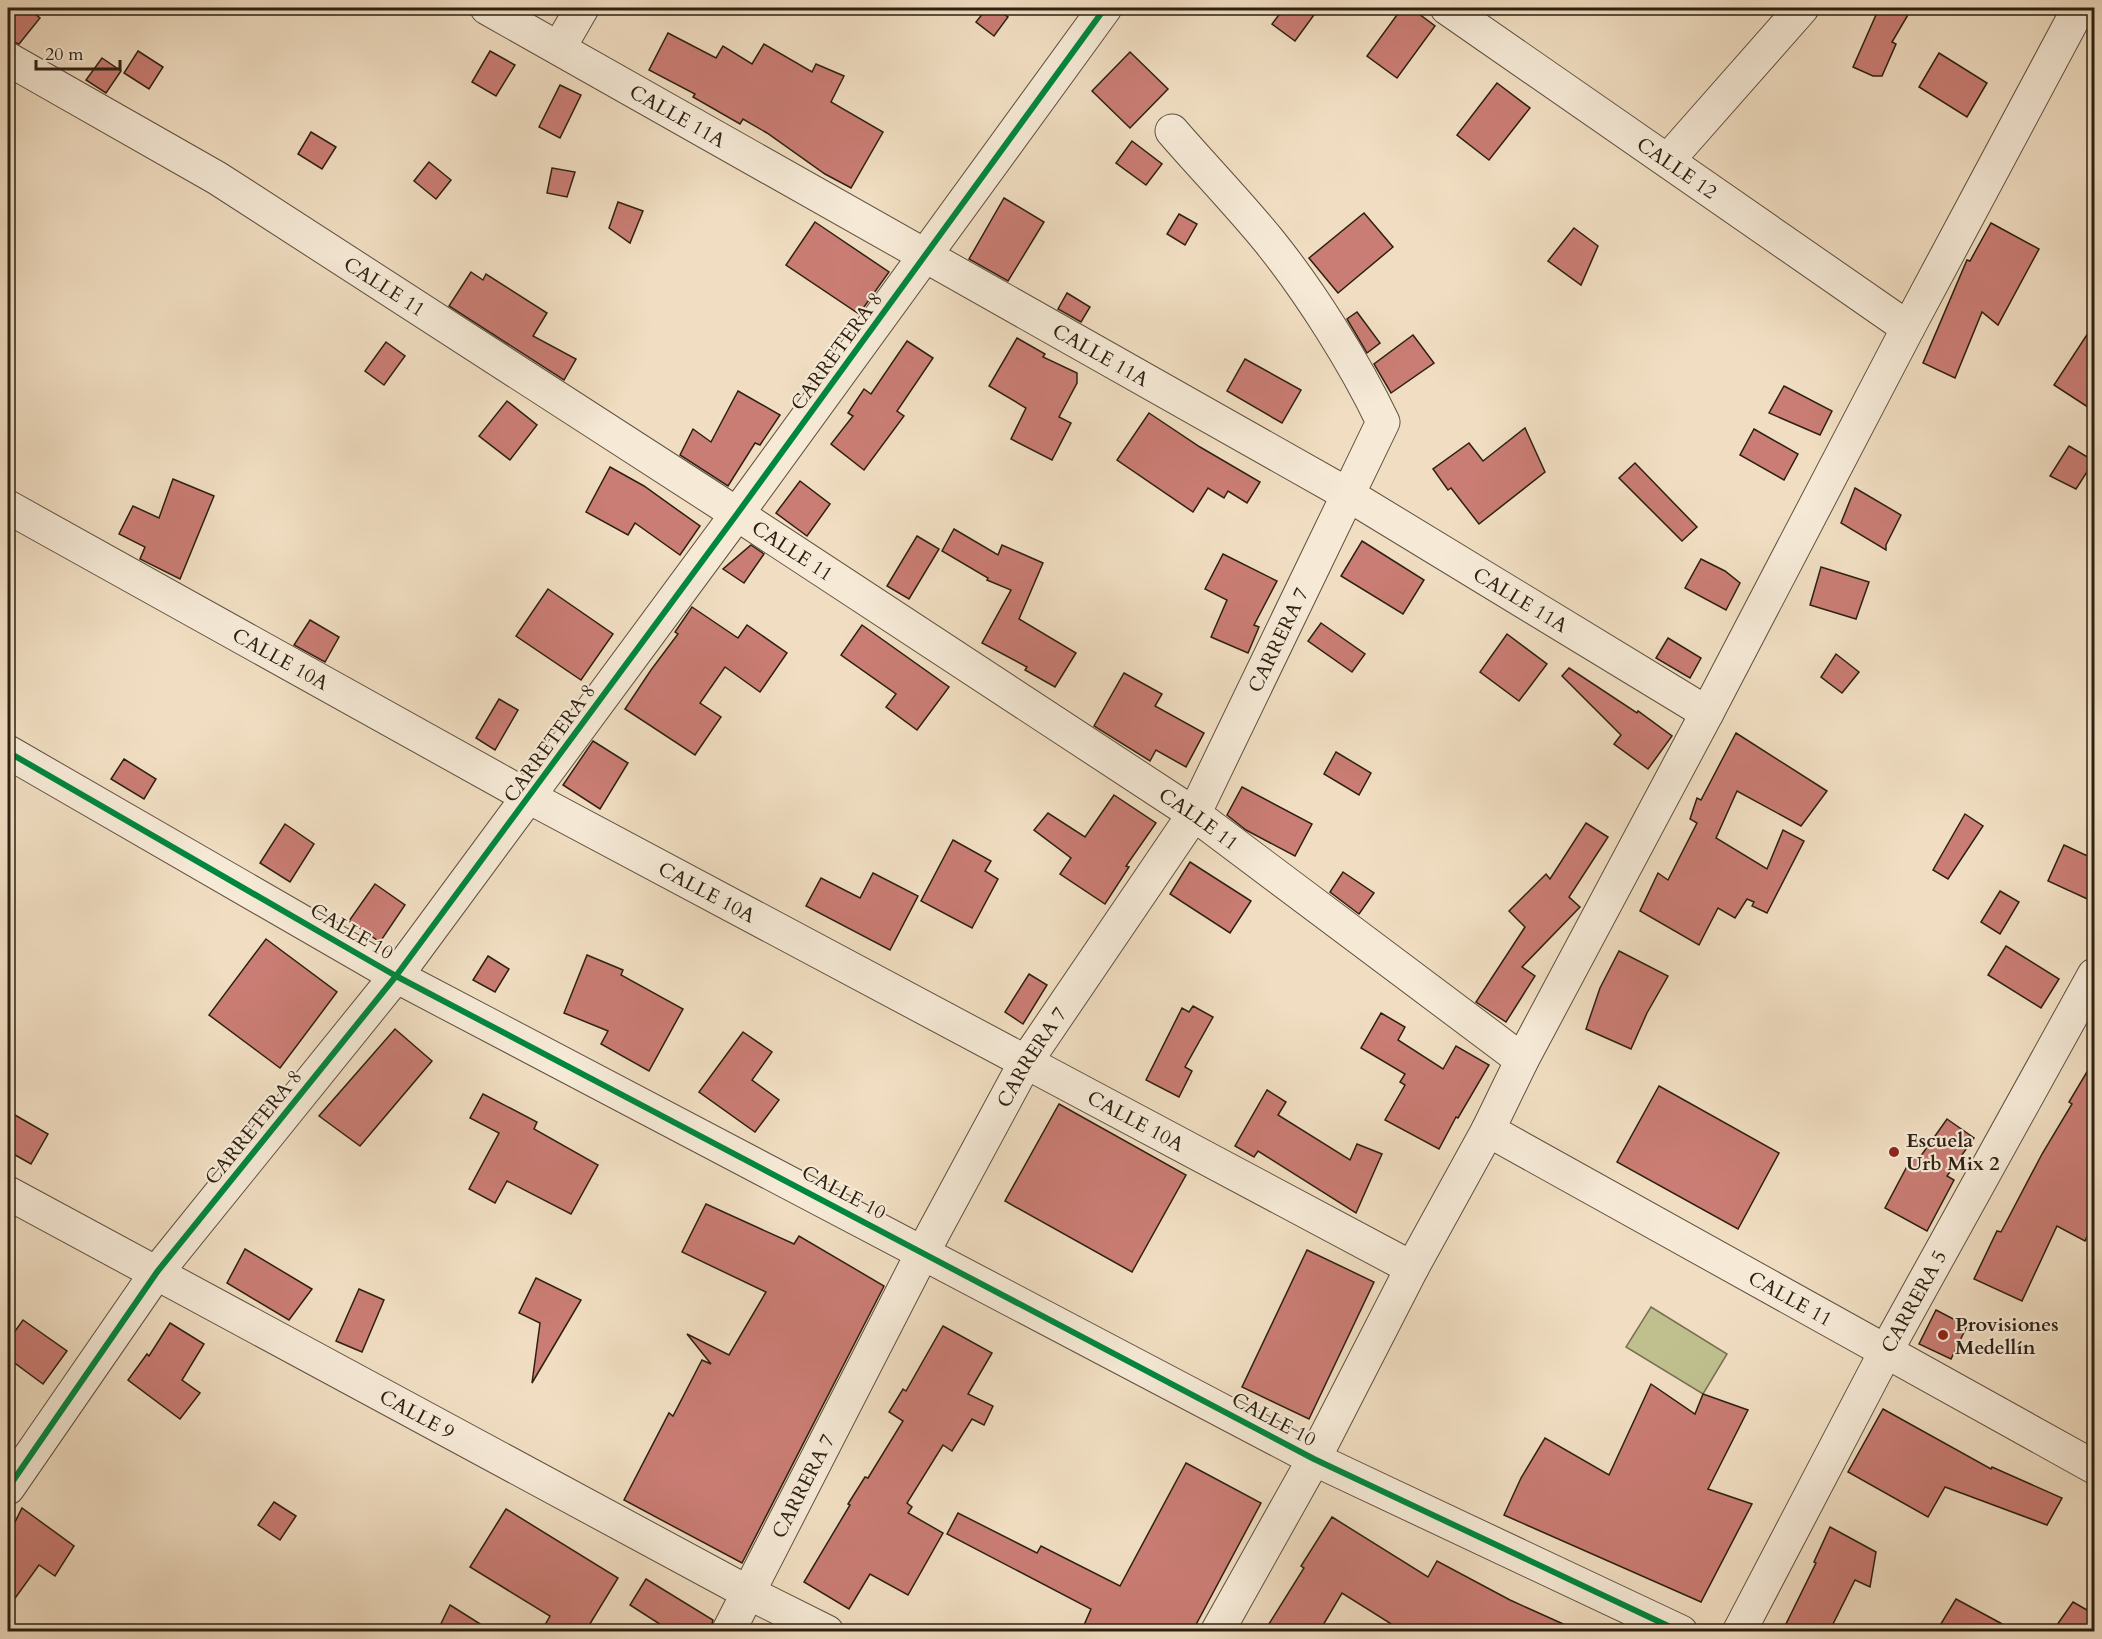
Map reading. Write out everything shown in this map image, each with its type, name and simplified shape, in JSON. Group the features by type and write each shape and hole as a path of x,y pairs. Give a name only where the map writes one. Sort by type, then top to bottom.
{"street":[{"name":"CALLE 11A","path":"487,8 1347,494 1707,713"},
{"path":"559,48 582,8"},
{"name":"CARRETERA 8","path":"8,1488 158,1272 396,976 926,256 1105,8"},
{"path":"1668,160 1803,8"},
{"path":"1217,1632 1314,1459 1412,1268 1488,1130 1522,1060 2079,8"},
{"name":"CALLE 12","path":"1467,13 1668,160 1908,328"},
{"name":"CALLE 11","path":"8,60 217,178 737,514 1194,814 1522,1060"},
{"name":"CARRERA 7","path":"728,1632 922,1252 1025,1063 1194,814 1347,494 1373,447 1383,422 1370,396 1316,307 1269,242 1172,131"},
{"name":"CALLE 10A","path":"8,507 529,797 1412,1268"},
{"name":"CALLE 10","path":"8,752 396,976 1314,1459 1681,1632"},
{"name":"CARRERA 5","path":"1739,1632 1886,1351 2094,975"},
{"name":"CALLE 11","path":"1488,1130 2094,1467"},
{"name":"CALLE 9","path":"8,1192 747,1592 827,1632"}],"green space":[{"path":"1651,1307 1727,1354 1703,1394 1626,1347"}],"building":[{"path":"8,8 27,8 40,18 19,44 8,40"},
{"path":"987,8 995,8 1008,17 994,36 976,22"},
{"path":"1284,8 1319,8 1295,41 1272,24"},
{"path":"1402,8 1411,8 1435,26 1397,78 1367,56"},
{"path":"1879,8 1912,8 1892,42 1896,44 1882,76 1873,76 1853,67"},
{"path":"668,33 716,58 723,46 752,64 764,44 812,72 816,64 844,76 831,102 883,132 851,188 825,174 767,133 743,119 740,124 693,97 695,94 649,70"},
{"path":"138,51 163,67 149,89 124,73"},
{"path":"490,51 515,65 496,96 472,82"},
{"path":"1130,52 1168,89 1130,128 1092,91"},
{"path":"1939,53 1987,83 1967,117 1919,87"},
{"path":"102,58 121,71 106,93 86,80"},
{"path":"1497,83 1530,108 1489,160 1457,135"},
{"path":"560,85 581,95 560,138 539,127"},
{"path":"311,132 336,147 322,169 298,154"},
{"path":"1132,141 1162,164 1146,185 1116,163"},
{"path":"429,162 451,180 436,199 414,181"},
{"path":"552,168 575,172 567,197 547,193"},
{"path":"1004,198 1044,222 1008,281 969,259"},
{"path":"618,202 643,211 630,243 609,228"},
{"path":"1364,213 1393,247 1338,293 1309,258"},
{"path":"1179,214 1197,224 1185,245 1167,234"},
{"path":"815,222 889,272 859,314 786,265"},
{"path":"1991,223 2039,249 1998,325 1982,312 1955,378 1923,363 1967,260 1970,261"},
{"path":"1574,228 1598,246 1581,285 1548,261"},
{"path":"471,272 483,280 486,274 547,313 533,336 576,359 564,380 449,306"},
{"path":"1067,293 1090,307 1081,322 1058,309"},
{"path":"1357,312 1380,343 1367,353 1347,319"},
{"path":"2094,324 2094,411 2054,385"},
{"path":"1413,335 1434,363 1391,393 1374,364"},
{"path":"1017,338 1045,354 1043,357 1077,373 1077,383 1059,417 1071,423 1052,460 1011,439 1026,408 989,386"},
{"path":"907,341 933,358 897,411 904,416 864,470 831,444 853,416 848,413 864,389 871,394"},
{"path":"386,342 405,356 384,385 365,371"},
{"path":"1245,359 1301,390 1282,423 1227,391"},
{"path":"1784,386 1832,411 1820,435 1769,413"},
{"path":"738,391 780,415 760,445 755,443 728,486 680,455 693,429 711,442"},
{"path":"507,401 537,425 510,460 479,436"},
{"path":"1149,413 1200,447 1260,482 1247,503 1228,491 1224,498 1208,488 1193,512 1117,460"},
{"path":"1525,428 1545,472 1479,524 1451,488 1448,490 1433,469 1469,443 1483,461"},
{"path":"1754,429 1798,454 1784,480 1740,455"},
{"path":"2069,446 2094,461 2076,489 2050,476"},
{"path":"1635,463 1697,527 1682,541 1619,478"},
{"path":"610,467 644,486 700,526 680,555 635,523 628,535 586,512"},
{"path":"173,479 214,496 180,579 140,559 145,547 119,534 133,506 159,518"},
{"path":"800,481 830,504 807,536 776,513"},
{"path":"1855,488 1901,515 1886,545 1886,550 1841,523"},
{"path":"954,529 998,555 1002,545 1043,563 1019,619 1076,653 1055,687 1025,670 1027,667 982,643 1011,590 987,580 988,578 942,551"},
{"path":"917,536 939,549 909,599 887,586"},
{"path":"1362,541 1424,580 1403,614 1341,576"},
{"path":"751,545 764,554 744,583 723,569"},
{"path":"1223,554 1277,581 1254,625 1259,627 1248,653 1211,637 1227,600 1205,589"},
{"path":"1701,559 1725,571 1740,583 1726,610 1685,588"},
{"path":"1821,567 1869,582 1856,619 1810,605"},
{"path":"548,589 613,634 581,680 516,636"},
{"path":"692,607 738,638 747,625 787,653 760,692 725,667 700,703 721,717 695,755 625,709 678,634 675,632"},
{"path":"310,620 339,637 325,662 294,645"},
{"path":"1321,623 1365,654 1352,672 1308,641"},
{"path":"862,625 949,687 917,730 886,707 896,694 841,655"},
{"path":"1507,634 1547,664 1519,701 1480,672"},
{"path":"1668,638 1701,658 1690,678 1656,658"},
{"path":"1836,654 1859,672 1842,693 1821,677"},
{"path":"1569,668 1637,713 1638,711 1672,736 1648,769 1614,744 1621,735 1562,676"},
{"path":"1124,673 1162,694 1155,706 1204,733 1186,767 1156,750 1150,761 1094,726"},
{"path":"499,699 518,710 495,750 476,738"},
{"path":"1736,733 1827,791 1801,826 1737,791 1716,838 1767,869 1783,830 1804,841 1767,913 1752,906 1754,902 1747,899 1735,918 1718,908 1699,945 1640,911 1658,873 1668,880 1697,823 1690,819 1697,798 1701,800"},
{"path":"593,741 628,763 600,809 563,785"},
{"path":"1336,752 1371,773 1359,795 1324,774"},
{"path":"124,759 156,779 144,799 111,779"},
{"path":"1242,787 1312,824 1295,856 1246,830 1227,815"},
{"path":"1114,795 1156,823 1126,866 1129,867 1105,904 1060,874 1071,858 1034,830 1048,813 1085,837"},
{"path":"1965,814 1983,826 1948,879 1933,870"},
{"path":"1586,823 1608,837 1569,897 1580,907 1522,967 1535,976 1506,1022 1476,1002 1525,927 1509,911 1546,874 1550,879"},
{"path":"285,824 314,844 290,882 260,863"},
{"path":"953,840 991,861 985,871 998,879 972,928 921,901"},
{"path":"2064,845 2094,859 2094,902 2048,881"},
{"path":"1190,862 1251,901 1230,933 1170,894"},
{"path":"1343,872 1374,893 1359,914 1330,892"},
{"path":"873,873 918,896 890,950 806,906 821,878 860,898"},
{"path":"375,884 405,905 380,942 349,921"},
{"path":"2000,891 2019,902 2000,934 1981,922"},
{"path":"266,939 337,992 280,1068 209,1015"},
{"path":"2006,946 2059,979 2041,1008 1988,975"},
{"path":"1619,951 1668,976 1647,1013 1631,1049 1586,1029 1600,988"},
{"path":"587,955 623,970 621,975 683,1009 649,1071 601,1044 608,1031 564,1013"},
{"path":"488,956 509,969 495,992 473,980"},
{"path":"1029,974 1047,985 1023,1024 1005,1012"},
{"path":"1193,1006 1213,1017 1185,1067 1192,1071 1179,1097 1146,1080 1182,1008 1189,1012"},
{"path":"1381,1013 1405,1027 1398,1040 1443,1069 1456,1046 1489,1065 1439,1149 1385,1120 1405,1085 1400,1082 1405,1074 1361,1048"},
{"path":"395,1029 432,1061 360,1146 319,1116"},
{"path":"743,1032 772,1052 752,1080 779,1100 755,1132 699,1092"},
{"path":"2094,1060 2094,1222 2085,1241 2057,1226 2022,1301 1974,1279 1997,1231 2001,1232 2042,1154 2072,1104 2069,1102"},
{"path":"1659,1086 1779,1153 1738,1229 1617,1162"},
{"path":"1267,1090 1286,1102 1278,1115 1350,1160 1357,1144 1382,1154 1356,1213 1258,1151 1254,1157 1235,1146"},
{"path":"483,1094 537,1122 534,1129 598,1165 571,1214 507,1181 495,1203 469,1189 499,1133 470,1118"},
{"path":"1059,1104 1186,1175 1132,1272 1005,1201"},
{"path":"8,1111 48,1134 31,1164 8,1151"},
{"path":"1947,1119 1974,1138 1947,1176 1954,1180 1927,1231 1885,1208 1912,1157 1918,1160"},
{"path":"706,1204 794,1244 799,1236 884,1286 742,1563 624,1500 669,1413 673,1416 702,1360 711,1364 687,1334 729,1355 766,1292 682,1252"},
{"path":"245,1249 312,1289 289,1320 227,1283"},
{"path":"1307,1250 1374,1282 1309,1419 1242,1387"},
{"path":"536,1278 581,1300 532,1383 540,1323 519,1313"},
{"path":"359,1289 384,1300 362,1352 336,1341"},
{"name":"Provisiones Medellín","path":"1936,1310 1967,1326 1951,1359 1919,1344"},
{"path":"23,1320 67,1351 43,1384 8,1358 8,1341"},
{"path":"170,1323 204,1344 182,1380 200,1393 180,1419 128,1380 147,1354 149,1356"},
{"path":"943,1326 992,1353 968,1394 993,1406 984,1425 972,1419 952,1451 943,1445 907,1503 912,1507 908,1513 943,1533 908,1595 870,1574 849,1609 804,1582 850,1505 848,1504 865,1477 868,1478 903,1421 889,1412 903,1389 906,1391"},
{"path":"1651,1384 1695,1414 1703,1394 1748,1410 1708,1489 1752,1504 1701,1602 1504,1515 1521,1478 1545,1438 1609,1475"},
{"path":"1883,1409 1991,1469 1992,1467 2062,1498 2047,1525 1945,1487 1928,1517 1848,1472"},
{"path":"1186,1463 1261,1503 1192,1632 1081,1632 1091,1609 947,1534 958,1513 1037,1553 1041,1546 1120,1586"},
{"path":"274,1502 296,1516 280,1540 258,1525"},
{"path":"22,1508 74,1546 55,1576 39,1565 8,1608 8,1536"},
{"path":"506,1509 618,1578 585,1632 541,1632 550,1616 470,1567"},
{"path":"1332,1517 1428,1577 1437,1561 1510,1600 1581,1632 1404,1632 1342,1593 1319,1632 1264,1632 1304,1568 1301,1566"},
{"path":"1830,1527 1876,1552 1870,1587 1855,1580 1829,1632 1782,1632 1816,1563 1814,1562"},
{"path":"646,1579 713,1620 710,1632 672,1632 630,1605"},
{"path":"1956,1599 2017,1632 1936,1632"},
{"path":"2073,1602 2094,1614 2094,1632 2052,1632"},
{"path":"450,1605 493,1632 437,1632"}],"cycle path":[{"path":"8,1488 157,1272 396,976 737,514 1105,8"},
{"path":"8,752 396,976 1314,1459 1681,1632"}],"place":[{"name":"Escuela Urb Mix 2","path":"1894,1152"},
{"name":"Provisiones Medellín","path":"1943,1335"}]}
